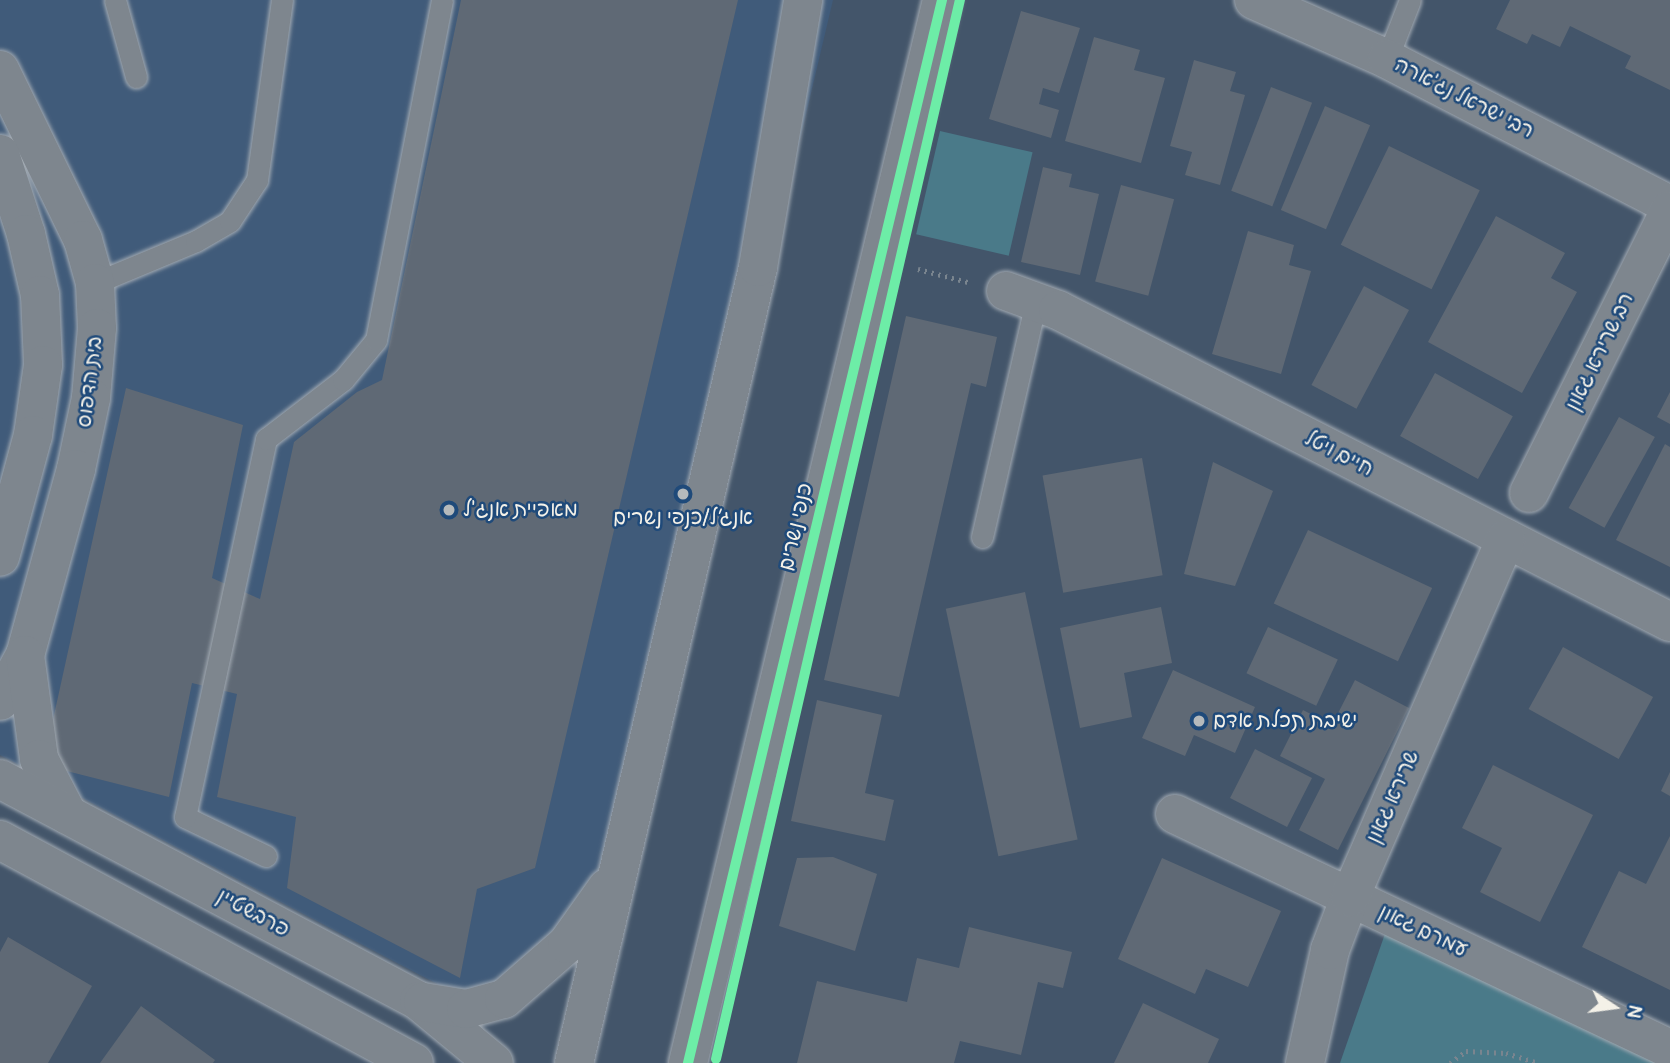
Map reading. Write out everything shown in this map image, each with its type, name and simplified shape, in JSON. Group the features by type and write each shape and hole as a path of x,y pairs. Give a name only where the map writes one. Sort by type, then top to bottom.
{"street":[{"path":"574,1063 626,852 758,267 803,0"},
{"name":"כנפי נשרים","path":"688,1063 942,0"},
{"name":"רבי ישראל נג'ארה","path":"1254,0 1387,59 1670,207"},
{"name":"בית הדפוס","path":"0,70 83,240 95,283 97,328 91,398 25,655 0,701"},
{"path":"0,155 26,234 40,295 43,365 33,435 0,555"},
{"name":"רב שרירא גאון","path":"1529,494 1670,207"},
{"name":"חיים ויטל","path":"1021,297 1670,622"},
{"name":"שרירא גאון","path":"1305,1063 1330,950 1350,897 1506,539"},
{"path":"25,655 39,759 68,815"},
{"name":"פרבשטיין","path":"0,779 419,1001 494,1063"},
{"name":"עמרם גאון","path":"1175,814 1670,1049"},
{"path":"0,840 414,1063"},
{"path":"419,1001 466,1009 494,1004 514,993 583,926 626,852"},
{"path":"0,865 47,864"}],"lane":[{"path":"115,0 136,77"},
{"path":"95,283 185,246 230,221 251,191 257,180 267,128 282,0"},
{"path":"266,856 185,817 266,439 343,380 376,340 442,0"},
{"path":"1387,59 1410,0"},
{"path":"982,537 1021,297"}],"path":[{"path":"913,268 1021,297"},
{"path":"1450,1063 1466,1051 1506,1053 1538,1063"}],"shaded area":[{"path":"0,0 833,0 638,825 569,956 464,998 0,755"},
{"path":"940,131 1033,152 1009,256 916,234"},
{"path":"1387,928 1670,1063 1340,1063"}],"building":[{"name":"מאפיית אנג'ל","path":"461,0 738,0 535,868 477,889 460,978 287,888 296,817 217,797 237,694 192,683 169,797 43,765 126,388 243,425 212,578 260,599 294,442 357,392 382,380"},
{"path":"1510,0 1670,0 1670,90 1625,68 1631,56 1570,26 1560,47 1532,34 1527,44 1496,29"},
{"path":"1021,11 1080,28 1059,93 1043,88 1039,104 1059,110 1051,138 989,119"},
{"path":"1094,37 1140,50 1134,70 1165,78 1141,163 1065,141"},
{"path":"1194,60 1236,72 1230,91 1245,95 1220,185 1185,175 1192,152 1170,146"},
{"path":"1271,87 1312,103 1272,206 1231,191"},
{"path":"1325,106 1370,125 1326,229 1281,210"},
{"path":"1389,146 1480,190 1432,289 1341,245"},
{"path":"1043,167 1072,174 1069,187 1099,194 1080,275 1021,262"},
{"path":"1121,185 1174,199 1148,296 1095,282"},
{"path":"1496,216 1565,253 1551,278 1577,292 1522,393 1428,342"},
{"path":"1248,231 1294,245 1289,265 1311,271 1281,374 1212,354"},
{"path":"1364,286 1409,310 1356,409 1311,385"},
{"path":"906,316 997,337 986,387 971,383 899,697 824,680"},
{"path":"1435,373 1513,416 1478,479 1400,436"},
{"path":"1670,392 1670,424 1657,417"},
{"path":"1619,417 1655,437 1604,528 1569,508"},
{"path":"1665,444 1670,447 1670,567 1616,540"},
{"path":"1142,458 1163,575 1063,593 1043,476"},
{"path":"1213,462 1273,491 1235,586 1184,574"},
{"path":"1308,530 1432,588 1398,661 1274,603"},
{"path":"1025,592 1078,839 998,856 946,609"},
{"path":"1161,607 1172,663 1124,673 1132,717 1080,728 1060,628"},
{"path":"1268,627 1338,660 1316,706 1246,673"},
{"path":"1563,647 1653,697 1619,759 1529,709"},
{"name":"ישיבת תכלת אדם","path":"1173,670 1255,707 1235,753 1194,735 1185,756 1142,738"},
{"path":"1355,680 1409,708 1338,850 1299,830 1325,779 1280,756 1303,710 1332,725"},
{"path":"817,700 882,715 865,793 894,800 885,841 791,821"},
{"path":"1255,749 1312,778 1287,827 1230,798"},
{"path":"1493,765 1593,815 1540,922 1480,892 1502,848 1462,828"},
{"path":"1670,772 1670,796 1661,791"},
{"path":"1670,836 1670,990 1582,947 1619,871 1646,884"},
{"path":"833,857 877,874 855,951 779,926 797,858"},
{"path":"1162,858 1281,911 1248,987 1206,969 1195,994 1118,959"},
{"path":"969,927 1072,952 1063,988 1038,982 1021,1055 960,1041 954,1063 797,1063 817,981 907,1002 917,958 959,968"},
{"path":"8,937 92,986 48,1063 0,1063 0,952"},
{"path":"1143,1003 1219,1039 1208,1063 1114,1063"},
{"path":"141,1006 215,1060 213,1063 100,1063"}],"cycle path":[{"path":"688,1063 942,0"},
{"path":"716,1059 960,0"}],"place":[{"name":"אנג׳ל/כנפי נשרים","path":"683,494"},
{"name":"מאפיית אנג'ל","path":"449,510"},
{"name":"ישיבת תכלת אדם","path":"1199,721"}]}
